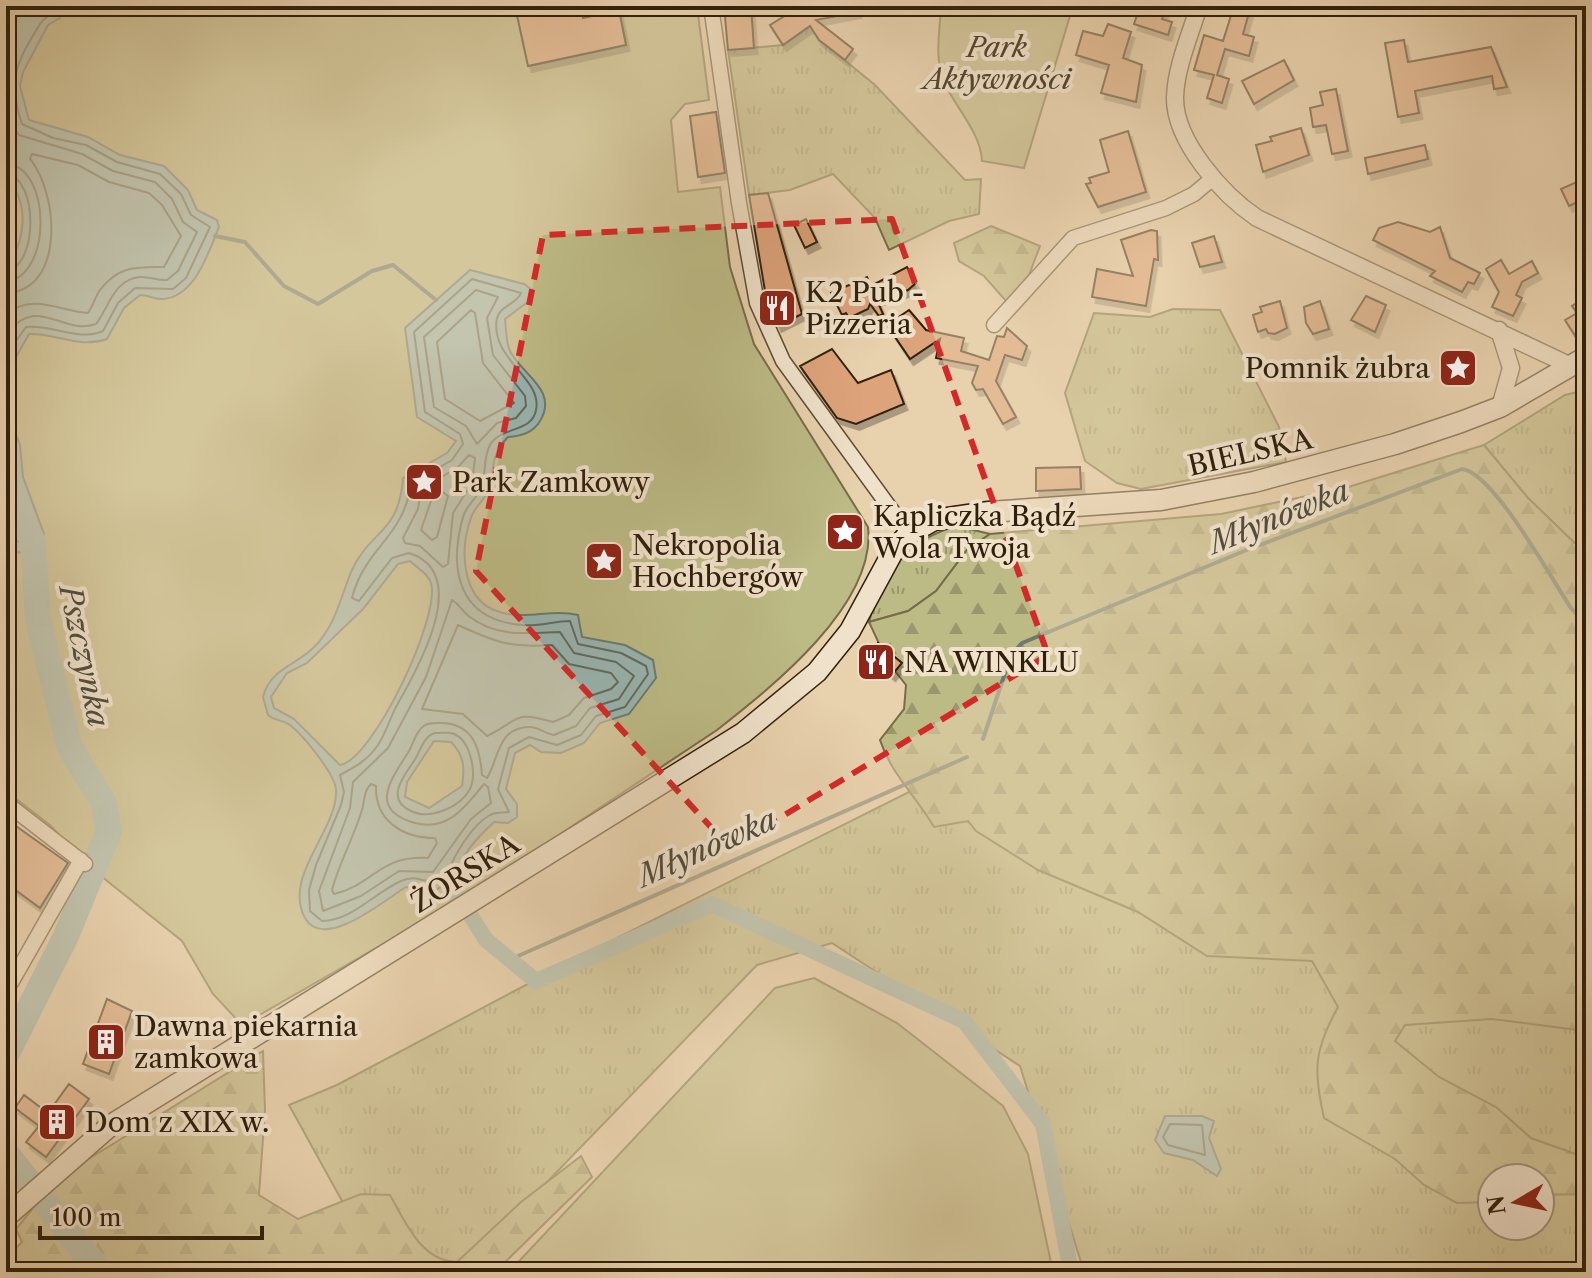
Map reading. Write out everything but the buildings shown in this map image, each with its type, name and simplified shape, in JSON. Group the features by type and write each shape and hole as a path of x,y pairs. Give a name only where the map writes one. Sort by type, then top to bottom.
{"main road":[{"name":"BIELSKA","path":"909,534 934,520 954,515 1161,500 1219,490 1395,444 1500,407 1578,362"},
{"name":"ŻORSKA","path":"13,1210 111,1125 743,733 780,704 834,652 850,631 882,566 909,534"}],"street":[{"path":"711,6 739,203 757,303 783,361 909,534"},
{"path":"1199,6 1178,74 1175,106 1178,119 1213,178 1233,201 1257,218 1499,330 1578,362"},
{"path":"994,325 1073,238 1166,208 1194,194 1213,178"},
{"path":"1499,330 1511,368 1500,407"},
{"path":"6,803 84,863 12,981 6,980"}],"highlighted area":[{"path":"892,219 1048,655 730,848 476,571 543,235"}],"green space":[{"name":"Park Zamkowy","path":"6,6 515,6 529,66 626,45 619,11 583,18 581,6 697,6 709,100 685,104 671,120 678,192 720,187 730,267 754,344 868,527 866,556 856,585 839,614 791,667 740,712 470,894 242,1025 213,994 182,941 81,860 51,826 6,791"},
{"name":"Park Aktywności","path":"941,6 1073,6 1024,168 982,161 977,140 941,73 938,44"},
{"path":"810,26 820,40 875,85 965,180 981,179 979,214 949,221 889,250 875,218 833,174 790,190 749,195 728,50 783,45"},
{"path":"991,226 1040,246 1029,275 1006,301 984,276 959,261 954,243"},
{"path":"1173,309 1220,310 1279,427 1286,462 1141,489 1117,483 1085,461 1065,393 1094,313 1150,317"},
{"path":"1586,390 1586,554 1528,498 1484,445 1565,395"},
{"path":"1484,445 1528,498 1586,554 1586,1031 1492,1019 1405,1025 1395,1041 1439,1077 1496,1107 1531,1138 1581,1156 1586,1152 1586,1194 1556,1195 1556,1162 1476,1162 1476,1202 1457,1203 1424,1185 1395,1159 1324,1118 1318,1086 1318,1061 1324,1036 1338,1007 1312,961 1207,956 1138,912 1038,870 976,831 968,821 934,827 897,774 880,740 904,709 906,685 887,661 869,622 908,611 936,591 967,550 990,534 1221,514 1345,488"},
{"path":"957,526 990,534 967,550 936,591 908,611 869,622 881,589 899,561 924,540"},
{"path":"923,785 993,839 1069,882 1151,916 1236,942 1324,963 1586,1012 1586,1272 1084,1272 1020,1066 832,943 757,965 460,1272 357,1228 289,1105 337,1085 575,959"},
{"path":"814,978 897,1023 1003,1106 1028,1154 1053,1272 509,1272 775,988"},
{"path":"263,1051 265,1110 259,1195 298,1219 361,1194 390,1195 424,1248 444,1260 457,1262 521,1202 581,1156 592,1177 495,1272 6,1272 6,1258 22,1242 16,1229 58,1178"}],"water":[{"path":"6,6 64,6 65,9 60,18 48,25 23,72 20,86 29,120 88,137 120,155 164,166 188,190 197,210 217,220 219,227 205,260 185,290 164,299 140,295 124,308 107,339 97,342 29,334 6,375 6,267 18,246 22,211 14,188 6,179"},
{"path":"470,270 524,284 532,290 529,301 505,319 506,335 515,359 542,391 545,410 534,428 522,435 508,437 496,455 490,487 467,530 465,557 469,583 483,603 494,610 515,615 578,615 582,637 625,645 653,660 656,678 629,714 600,723 584,743 561,753 541,752 530,745 515,753 506,789 517,804 517,817 508,823 494,822 482,834 461,862 457,878 432,892 406,887 355,920 326,929 314,927 305,918 300,902 301,886 305,869 335,804 336,789 324,764 302,737 290,725 268,715 263,697 272,679 311,650 324,635 358,558 396,511 403,478 447,453 456,441 417,417 405,328","holes":["410,561 430,579 431,600 426,625 386,714 354,757 340,765 294,719 274,708 271,697 287,673 307,663 363,609 398,564","434,741 451,742 459,752 463,779 462,786 429,808 405,797 407,782"]},
{"path":"6,409 20,445 23,477 44,534 19,553 6,542"},
{"path":"1165,1116 1202,1116 1214,1121 1209,1138 1221,1169 1217,1176 1193,1160 1164,1153 1155,1140"}],"waterway":[{"path":"215,236 245,242 284,286 318,304 372,271 393,265 436,300"},
{"name":"Młynówka","path":"983,739 1011,655 1022,643 1249,549 1462,469 1475,475 1505,507 1571,608 1586,624"},
{"name":"Pszczynka","path":"6,484 33,542 38,620 70,748 104,803 109,831 66,936 6,1055"},
{"name":"Młynówka","path":"509,960 967,757"},
{"path":"450,883 486,940 536,981 712,904 964,1021 1043,1124 1071,1272"},
{"name":"Pszczynka","path":"6,1153 100,1272"}],"place":[{"name":"K2 Pub - Pizzeria","path":"777,308"},
{"name":"Pomnik żubra","path":"1458,368"},
{"name":"Park Zamkowy","path":"424,482"},
{"name":"Kapliczka Bądź Wola Twoja","path":"845,532"},
{"name":"Nekropolia Hochbergów","path":"604,561"},
{"name":"NA WINKLU","path":"876,662"},
{"name":"Dawna piekarnia zamkowa","path":"106,1042"},
{"name":"Dom z XIX w.","path":"57,1122"}]}
